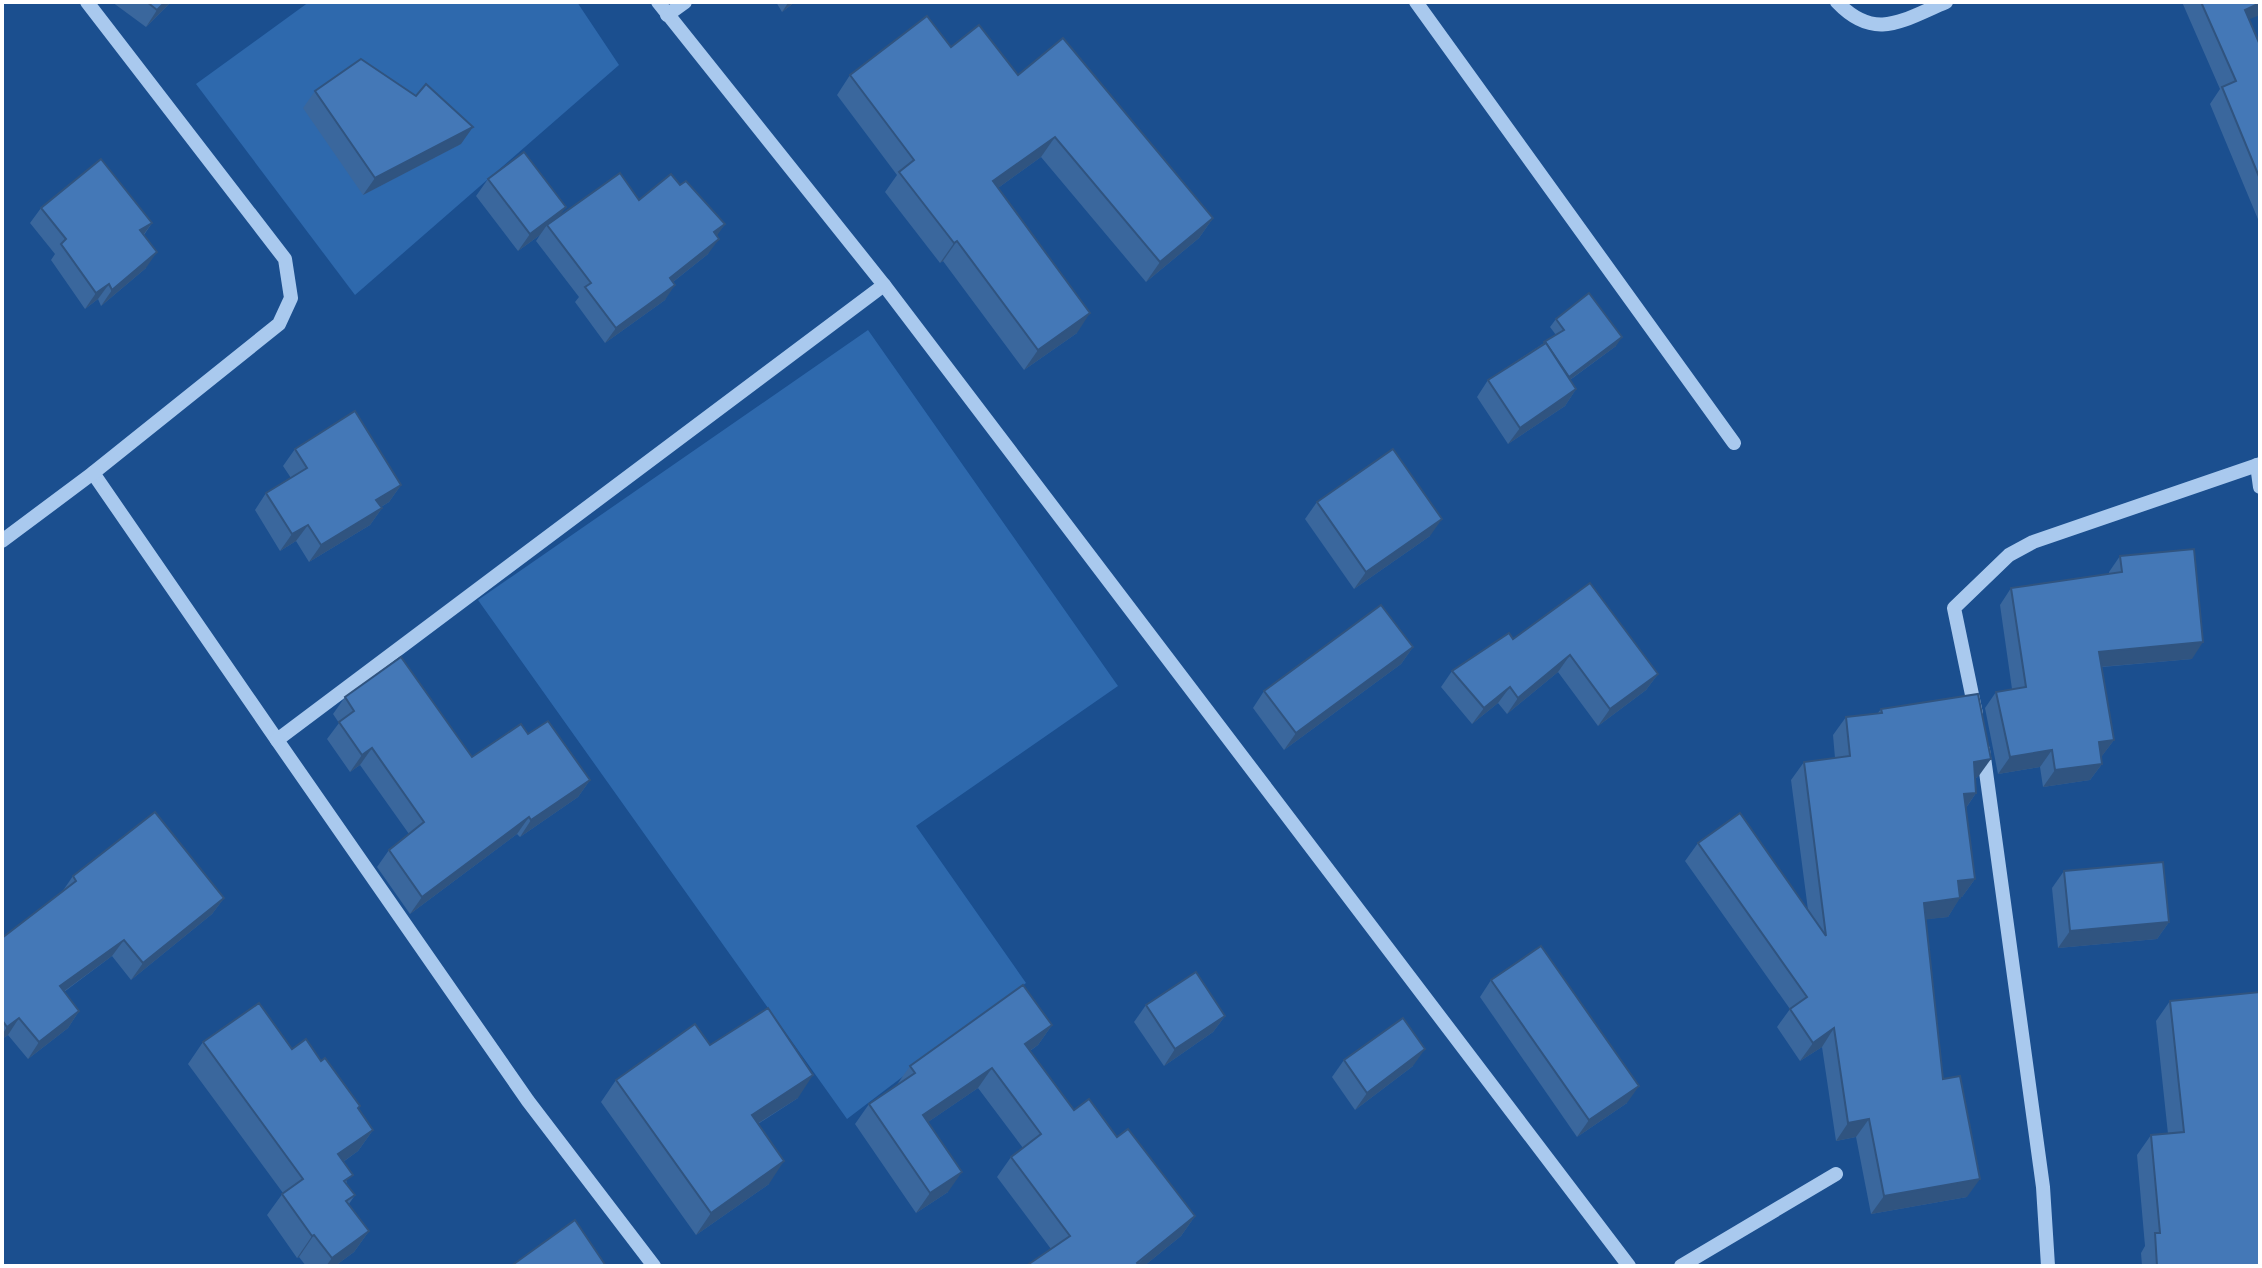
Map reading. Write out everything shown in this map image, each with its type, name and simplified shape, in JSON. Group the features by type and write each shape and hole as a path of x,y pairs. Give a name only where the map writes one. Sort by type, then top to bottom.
{"street":[{"path":"2,541 93,473 279,324 291,298 285,259 87,2"},
{"path":"658,2 884,285 1629,1266"},
{"path":"667,15 685,2"},
{"path":"1416,2 1734,443"},
{"path":"1837,2 1852,18 1888,26 1946,2"},
{"path":"277,740 884,285"},
{"path":"2048,1266 2043,1187 1988,775 1954,608 2009,555 2033,542 2259,464 2260,487"},
{"path":"93,473 528,1101 654,1266"},
{"path":"1681,1266 1836,1174"}],"shaded area":[{"path":"309,2 577,2 619,65 355,295 196,84"},
{"path":"868,330 1118,686 916,826 1026,983 847,1119 478,600"}],"building":[{"path":"147,2 165,2 157,10"},
{"path":"2201,2 2260,2 2245,10 2260,45 2260,179 2222,87 2236,81"},
{"path":"927,16 951,47 979,25 1018,75 1063,38 1213,218 1160,262 1055,137 993,181 1090,313 1038,350 957,241 954,243 899,172 914,160 850,75"},
{"path":"361,59 416,96 426,84 473,127 375,178 315,91"},
{"path":"524,152 566,207 530,234 488,179"},
{"path":"101,159 152,223 140,230 157,252 112,290 109,284 96,293 61,244 66,239 41,208"},
{"path":"620,173 639,200 671,174 680,185 686,181 725,224 714,232 719,239 670,278 675,285 616,328 585,287 591,283 547,225"},
{"path":"1589,293 1622,337 1569,377 1544,342 1564,330 1556,319"},
{"path":"1546,343 1576,389 1520,428 1488,380"},
{"path":"355,411 401,485 376,500 382,508 321,545 308,525 292,534 266,493 307,468 295,449"},
{"path":"1393,449 1442,519 1366,572 1317,502"},
{"path":"2194,549 2203,642 2099,652 2114,740 2099,742 2102,764 2055,770 2052,750 2010,757 1996,692 2026,687 2011,588 2122,572 2120,556"},
{"path":"1590,583 1658,674 1610,709 1570,655 1518,698 1510,687 1484,708 1452,671 1509,633 1513,639"},
{"path":"1381,605 1413,647 1296,733 1264,691"},
{"path":"401,657 472,757 521,724 528,734 548,721 590,780 531,820 529,817 422,897 389,850 424,822 372,748 362,755 339,722 354,711 345,697"},
{"path":"1978,694 1991,759 1974,762 1976,793 1964,794 1975,879 1958,881 1960,898 1924,903 1943,1079 1960,1076 1980,1179 1884,1196 1869,1119 1848,1123 1834,1028 1813,1043 1790,1009 1807,997 1698,843 1740,813 1826,936 1804,762 1850,756 1846,717"},
{"path":"155,812 224,898 143,963 124,940 60,986 79,1011 39,1042 19,1018 7,1027 2,1020 2,938 76,881 73,876"},
{"path":"2163,862 2169,922 2070,931 2064,871"},
{"path":"1541,946 1639,1086 1589,1120 1491,980"},
{"path":"1196,972 1225,1016 1175,1049 1146,1005"},
{"path":"1023,985 1052,1025 1025,1044 1074,1110 1089,1099 1117,1137 1128,1129 1195,1216 1137,1263 1139,1266 1026,1266 1070,1236 1011,1157 1041,1134 992,1068 923,1115 962,1172 930,1193 869,1104 915,1073 910,1066"},
{"path":"2260,992 2260,1266 2157,1266 2155,1233 2160,1233 2151,1135 2184,1132 2170,1001"},
{"path":"259,1003 292,1049 306,1039 321,1061 325,1058 360,1106 358,1108 373,1130 338,1154 353,1175 344,1181 355,1195 346,1201 369,1231 332,1258 282,1194 303,1179 203,1042"},
{"path":"768,1008 813,1075 752,1115 784,1161 711,1213 616,1080 695,1024 710,1045"},
{"path":"1403,1018 1425,1049 1367,1093 1344,1060"},
{"path":"575,1220 606,1266 511,1266"}]}
